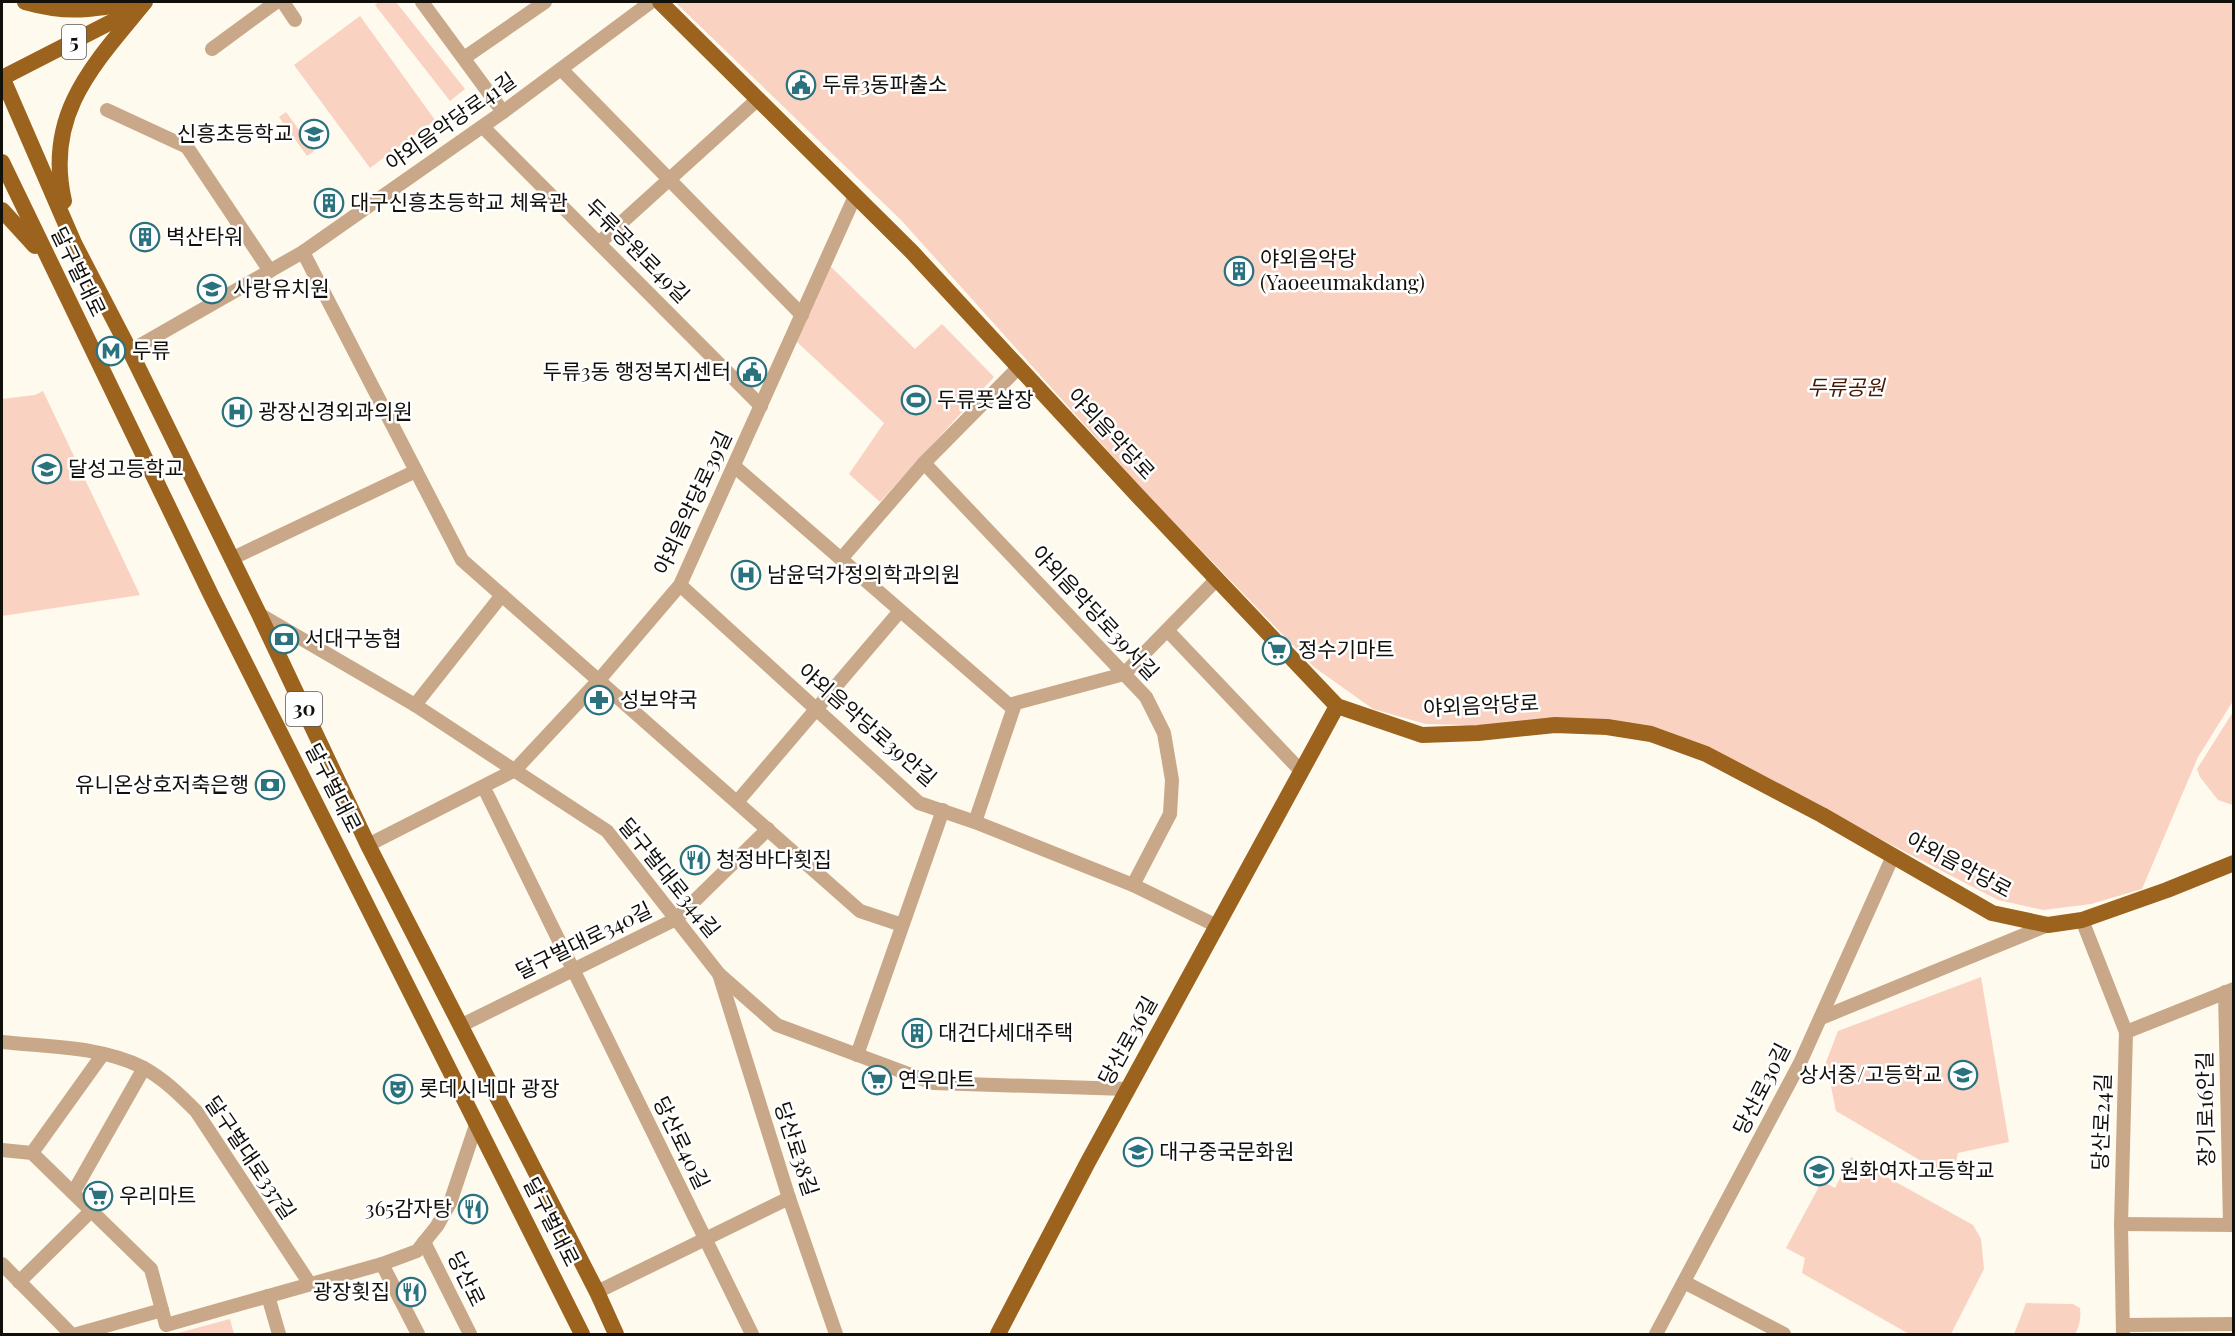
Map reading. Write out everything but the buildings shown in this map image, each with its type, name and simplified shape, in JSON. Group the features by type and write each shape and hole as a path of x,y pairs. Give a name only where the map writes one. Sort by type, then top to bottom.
{"main road":[{"path":"25,2 64,11 135,2"},
{"path":"74,243 59,179 60,142 65,121 87,75 144,2"},
{"name":"5","path":"2,78 118,18 144,2"},
{"name":"야외음악당로","path":"660,2 912,252 1337,706 1422,735 1478,733 1555,725 1607,727 1651,734 1706,754 1821,815 1992,913 2048,925 2082,920 2167,890 2234,862"},
{"name":"달구벌대로","path":"2,78 74,243 130,351 259,614 368,845 597,1292 616,1335"},
{"name":"달구벌대로","path":"2,162 211,595 582,1335"},
{"path":"2,210 47,259"},
{"name":"당산로36길","path":"998,1335 1127,1089 1337,706"}],"street":[{"path":"212,49 276,2"},
{"path":"283,2 295,21"},
{"path":"464,58 545,2"},
{"name":"야외음악당로41길","path":"130,351 303,252 483,127 651,2"},
{"path":"427,3 503,112"},
{"path":"561,69 802,315"},
{"path":"599,243 758,99"},
{"path":"107,110 187,147 270,271"},
{"name":"두류공원로49길","path":"483,127 761,406"},
{"name":"야외음악당로39길","path":"368,845 515,770 599,680 680,585 855,195"},
{"path":"303,252 462,560 861,910 902,925"},
{"path":"841,559 924,463 1019,367"},
{"name":"야외음악당로39서길","path":"924,463 1146,697 1164,733 1172,780 1170,814 1133,885"},
{"path":"734,465 1009,705 1124,674 1217,579"},
{"path":"231,559 416,471"},
{"name":"야외음악당로39안길","path":"680,585 919,803 975,822 1133,885 1217,926"},
{"path":"416,705 502,595"},
{"path":"737,802 900,611"},
{"name":"달구벌대로344길","path":"259,614 416,705 608,831 719,974 777,1025 933,1083 1127,1089"},
{"path":"1167,630 1301,771"},
{"path":"975,822 1015,704"},
{"path":"487,794 573,970"},
{"path":"857,1055 943,810"},
{"name":"달구벌대로340길","path":"460,1026 676,919 768,829"},
{"name":"당산로30길","path":"1656,1335 1800,1063 1893,856"},
{"name":"당산로24길","path":"2082,920 2126,1032 2121,1224 2123,1330"},
{"path":"1821,1018 2048,925"},
{"name":"당산로40길","path":"573,970 752,1335"},
{"name":"당산로38길","path":"719,974 789,1198 836,1335"},
{"path":"2126,1032 2229,991"},
{"name":"장기로16안길","path":"2229,991 2232,1225"},
{"name":"달구벌대로337길","path":"2,1042 103,1053 144,1068 175,1090 196,1111 310,1284"},
{"path":"32,1153 103,1053"},
{"path":"73,1193 144,1068"},
{"path":"2,1150 32,1153 151,1269 166,1325 382,1264 417,1251 437,1226 450,1203 476,1125"},
{"path":"597,1292 789,1198"},
{"path":"19,1282 91,1211"},
{"path":"2121,1224 2232,1225"},
{"name":"당산로","path":"424,1242 470,1335"},
{"path":"2,1264 70,1335"},
{"path":"382,1264 418,1335"},
{"path":"1684,1282 1784,1335"},
{"path":"268,1296 279,1335"},
{"path":"77,1335 162,1310"},
{"path":"2123,1330 2230,1328"}],"green space":[{"path":"379,2 396,2 465,89 450,101 375,5"},
{"name":"두류공원","path":"675,2 2233,2 2233,701 2198,757 2142,889 2091,904 2043,910 1998,900 1832,814 1654,729 1426,724 1373,709 1314,667 1143,490 902,221"},
{"path":"360,16 435,120 370,168 294,65"},
{"path":"286,112 314,151 307,156 279,117"},
{"name":"두류풋살장","path":"826,262 915,349 942,324 994,377 880,502 849,474 884,423 797,342"},
{"name":"달성고등학교","path":"43,391 140,595 2,616 2,399 35,395"},
{"path":"2233,712 2233,805 2218,800 2200,777 2197,769"},
{"path":"1981,977 2009,1142 1958,1153 1952,1179 1836,1111 1826,1062 1838,1031"},
{"path":"1851,1157 1973,1225 1981,1239 1984,1269 1951,1334 1909,1334 1802,1273 1805,1258 1786,1248 1822,1181 1835,1188"},
{"path":"2026,1303 2073,1304 2080,1308 2080,1321 2075,1334 2014,1334"},
{"path":"230,1319 234,1334 178,1333"}],"place":[{"name":"두류3동파출소","path":"801,85"},
{"name":"신흥초등학교","path":"314,134"},
{"name":"대구신흥초등학교 체육관","path":"329,203"},
{"name":"벽산타워","path":"145,237"},
{"name":"야외음악당 (Yaoeeumakdang)","path":"1239,271"},
{"name":"사랑유치원","path":"212,289"},
{"name":"두류","path":"111,351"},
{"name":"두류3동 행정복지센터","path":"752,372"},
{"name":"두류풋살장","path":"916,400"},
{"name":"광장신경외과의원","path":"237,412"},
{"name":"달성고등학교","path":"47,469"},
{"name":"남윤덕가정의학과의원","path":"746,575"},
{"name":"서대구농협","path":"284,639"},
{"name":"정수기마트","path":"1277,650"},
{"name":"성보약국","path":"599,700"},
{"name":"유니온상호저축은행","path":"270,785"},
{"name":"청정바다횟집","path":"695,860"},
{"name":"대건다세대주택","path":"917,1033"},
{"name":"상서중/고등학교","path":"1963,1075"},
{"name":"연우마트","path":"877,1080"},
{"name":"롯데시네마 광장","path":"398,1089"},
{"name":"대구중국문화원","path":"1138,1152"},
{"name":"원화여자고등학교","path":"1819,1171"},
{"name":"우리마트","path":"98,1196"},
{"name":"365감자탕","path":"473,1209"},
{"name":"광장횟집","path":"411,1292"}]}
